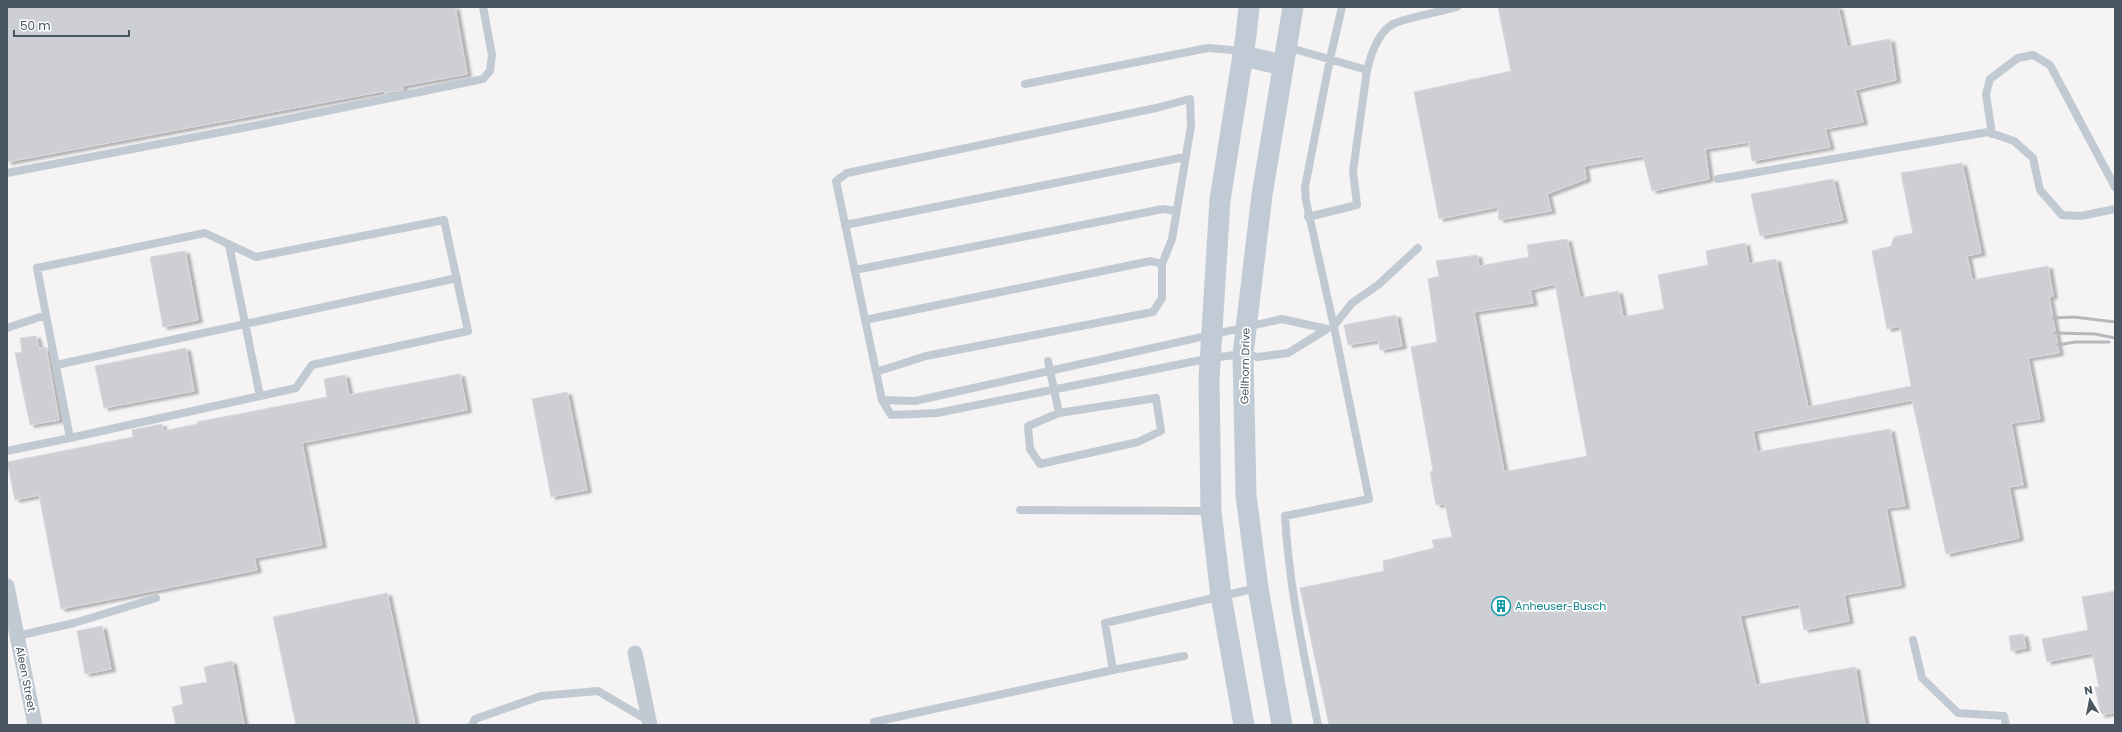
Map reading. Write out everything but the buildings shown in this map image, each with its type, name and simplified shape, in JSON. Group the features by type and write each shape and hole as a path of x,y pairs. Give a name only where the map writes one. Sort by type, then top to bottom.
{"main road":[{"path":"1244,725 1221,596 1211,511 1210,379 1220,200 1243,54 1248,7"},
{"name":"Gellhorn Drive","path":"1282,725 1258,588 1246,496 1243,354 1262,196 1293,7"},
{"path":"1243,54 1285,56"}],"street":[{"name":"Aleen Street","path":"7,586 35,725"},
{"path":"635,653 650,723"}],"lane":[{"path":"7,174 271,123 483,79 490,72 492,55 483,7"},
{"path":"1318,725 1297,625 1288,561 1285,516 1369,499 1308,217 1305,187 1330,59 1342,7"},
{"path":"1308,217 1357,206 1353,171 1367,70 1371,54 1380,38 1392,25 1457,7"},
{"path":"1025,84 1208,48 1243,54"},
{"path":"1992,134 1986,94 1990,79 2018,58 2033,55 2050,65 2115,187"},
{"path":"1285,56 1330,59 1367,70"},
{"path":"876,372 926,356 1153,312 1162,298 1162,264 1172,239 1191,126 1190,99 1156,108 847,173 836,181 855,270 865,320 876,372 882,400 891,415 937,413 1211,358 1243,354 1258,357 1288,353 1331,328 1352,303 1378,285 1418,248"},
{"path":"1718,179 1988,132 2014,141 2033,158 2040,190 2062,215 2081,216 2115,209"},
{"path":"845,225 1185,157"},
{"path":"855,270 1163,209 1176,211"},
{"path":"7,451 70,438 296,388 312,365 468,331 444,220 256,257 205,233 37,268 70,438"},
{"path":"229,245 260,396"},
{"path":"865,320 1151,261 1162,264"},
{"path":"56,365 457,278"},
{"path":"7,328 46,316"},
{"path":"882,400 915,401 1050,370 1212,336 1282,319 1331,328"},
{"path":"1048,361 1059,413"},
{"path":"1156,398 1161,431 1138,442 1040,464 1030,449 1028,426 1059,413 1156,398"},
{"path":"1020,510 1211,511"},
{"path":"1113,670 1104,623 1258,588"},
{"path":"17,636 74,624 156,598"},
{"path":"1913,640 1922,678 1958,713 2004,716 2006,725"},
{"path":"874,722 1184,656"},
{"path":"472,725 475,719 540,696 598,692 650,723"}],"railway":[{"path":"2053,318 2074,317 2115,322"},
{"path":"2056,333 2095,334 2115,338"},
{"path":"2058,345 2075,342 2109,342"}],"place":[{"name":"Anheuser-Busch","path":"1501,606"}]}
